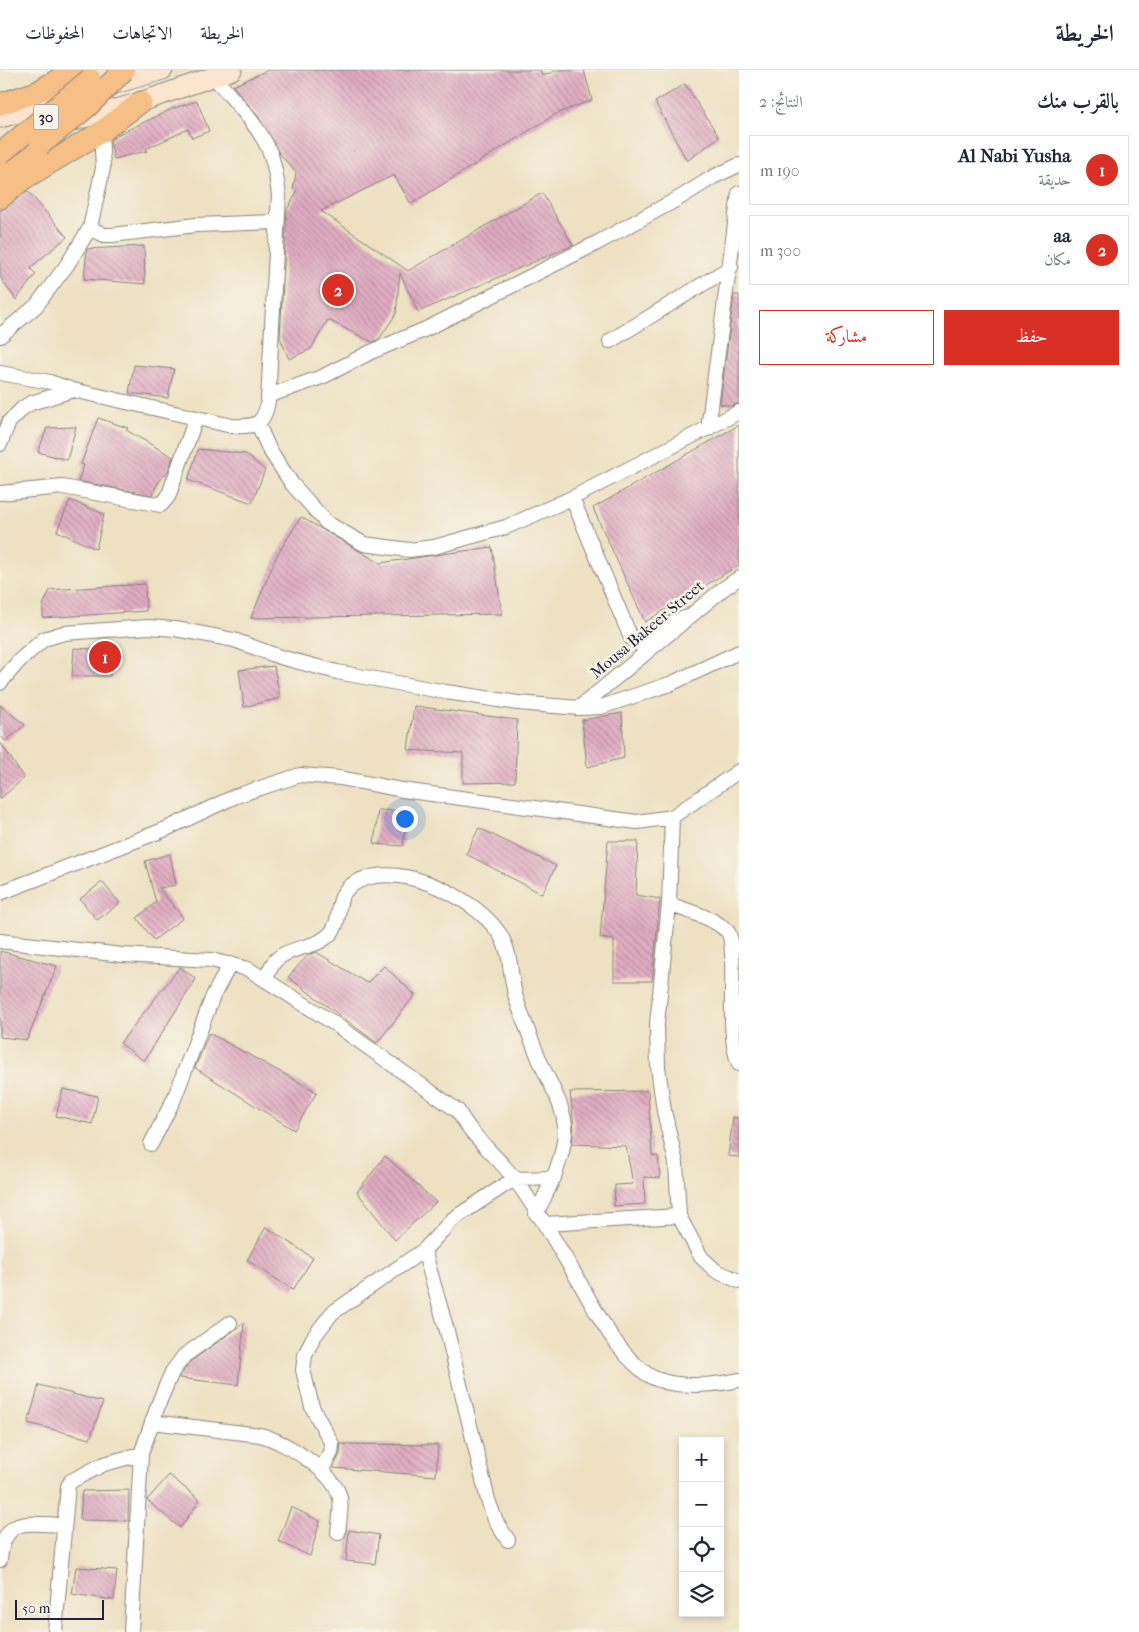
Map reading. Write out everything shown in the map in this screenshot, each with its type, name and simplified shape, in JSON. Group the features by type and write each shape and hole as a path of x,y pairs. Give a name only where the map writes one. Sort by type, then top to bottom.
{"main road":[{"name":"30","path":"0,177 87,107 124,70"},
{"path":"0,118 48,106 163,70"},
{"name":"30","path":"0,154 88,73"},
{"path":"0,104 88,73"},
{"path":"0,138 50,128 141,102 223,74"},
{"path":"0,198 22,180 101,132 141,102"}],"street":[{"path":"0,372 50,382 73,390 232,426 246,427 258,424 266,415 280,195 275,168 268,149 223,74"},
{"path":"0,336 36,306 67,265 90,228 104,168 101,132"},
{"path":"268,396 322,377 370,352 426,329 598,243 713,177 739,165"},
{"path":"708,429 731,267 739,193"},
{"path":"90,228 104,235 112,235 196,225 278,222"},
{"path":"610,341 731,267"},
{"path":"0,444 9,422 30,403 73,390"},
{"path":"258,424 269,449 292,484 327,523 364,544 409,550 434,547 506,528 572,498 648,457 739,412"},
{"path":"0,420 15,415"},
{"path":"0,493 63,487 161,505 168,497 196,418"},
{"path":"572,498 631,638 640,644 675,621 691,616"},
{"name":"Mousa Bakeer Street","path":"579,708 739,578"},
{"path":"0,683 20,660 44,639 89,630 175,628 234,640 280,657 337,672 455,694 518,703 579,708 601,707 670,684 739,652"},
{"path":"0,893 132,843 236,796 300,775 340,778 402,790 637,822 672,817 739,771"},
{"path":"672,817 669,904 656,1024 658,1067 664,1111 676,1162 679,1216 701,1257 716,1271 739,1281"},
{"path":"265,980 276,960 328,937 336,928 339,902 348,888 362,880 381,876 409,878 451,892 487,920 499,933 509,951 516,999 540,1062 559,1104 565,1128 554,1178 541,1219"},
{"path":"669,904 714,922 728,932 732,942 734,969 731,1008 734,1052 739,1064"},
{"path":"0,941 103,953 230,964 248,969 332,1022 458,1111 467,1128 489,1148 514,1179 541,1219 601,1320 620,1348 644,1372 656,1378 682,1384 706,1385 739,1380"},
{"path":"151,1144 174,1099 213,996 230,964"},
{"path":"321,1470 331,1453 332,1444 312,1407 304,1380 305,1355 313,1338 332,1313 424,1250 453,1219 514,1179 554,1178"},
{"path":"541,1219 679,1216"},
{"path":"424,1250 447,1331 488,1500 496,1522 508,1540"},
{"path":"131,1632 141,1454 172,1372 184,1356 230,1323"},
{"path":"152,1422 260,1435 275,1439 321,1470 334,1484 340,1499 338,1533"},
{"path":"55,1632 66,1492 71,1481 104,1464 141,1454"},
{"path":"0,1560 3,1541 9,1530 18,1524 63,1525"}],"building":[{"path":"268,70 540,70 542,76 558,70 584,70 592,100 556,114 411,204 394,175 321,211 408,271 542,193 573,245 418,312 400,273 396,314 379,339 372,342 328,320 311,349 289,359 280,338 287,210 297,192 293,189 296,173 279,153 258,116 233,86"},
{"path":"685,84 719,137 687,161 655,102"},
{"path":"197,101 209,131 192,138 188,129 146,149 147,151 114,159 110,141 119,134 174,108"},
{"path":"28,191 67,237 30,268 36,274 16,300 0,277 0,211"},
{"path":"144,246 145,284 84,279 87,249"},
{"path":"734,295 739,295 739,403 731,406 720,404"},
{"path":"134,365 174,369 168,398 129,393"},
{"path":"98,418 128,428 126,430 173,457 168,471 158,483 152,495 78,481 84,465 81,464"},
{"path":"739,425 739,565 645,622 593,508"},
{"path":"76,427 67,460 38,452 47,428"},
{"path":"198,449 246,454 265,470 252,503 188,480"},
{"path":"70,500 104,514 96,549 57,531"},
{"path":"301,517 380,563 492,547 502,614 251,618 277,555"},
{"path":"145,584 146,611 43,618 43,605 50,590"},
{"path":"74,648 112,650 110,676 72,676"},
{"path":"274,666 280,698 244,707 239,670"},
{"path":"0,705 25,725 6,741 0,736"},
{"path":"414,706 517,720 515,782 463,783 463,753 408,750"},
{"path":"622,713 624,758 587,767 582,720"},
{"path":"0,742 24,778 0,799"},
{"path":"378,810 407,811 403,846 374,844"},
{"path":"479,828 556,866 542,894 466,854"},
{"path":"608,841 638,841 636,895 660,899 652,981 614,981 614,940 600,938"},
{"path":"170,854 176,885 159,888 183,918 154,940 137,918 156,902 145,861"},
{"path":"102,882 120,903 97,920 80,899"},
{"path":"0,951 57,966 27,1040 0,1037"},
{"path":"316,952 367,983 384,966 415,995 377,1043 288,977 308,955"},
{"path":"180,967 196,979 144,1061 120,1043"},
{"path":"209,1033 317,1092 294,1130 195,1068"},
{"path":"63,1089 98,1096 92,1124 56,1116"},
{"path":"648,1091 652,1156 658,1156 660,1178 644,1177 645,1204 614,1206 615,1185 633,1184 626,1146 572,1144 574,1127 570,1092"},
{"path":"733,1117 739,1118 739,1157 728,1156"},
{"path":"385,1156 436,1202 395,1240 357,1192"},
{"path":"266,1227 313,1258 293,1290 247,1260"},
{"path":"244,1323 238,1385 179,1378 190,1362"},
{"path":"39,1385 103,1402 90,1439 28,1423"},
{"path":"341,1444 438,1445 436,1476 333,1468 340,1454"},
{"path":"169,1475 200,1500 180,1528 147,1500"},
{"path":"129,1490 128,1521 80,1520 82,1491"},
{"path":"291,1507 320,1521 310,1556 278,1541"},
{"path":"349,1530 379,1535 375,1564 346,1561"},
{"path":"76,1567 117,1570 114,1600 72,1594"}],"place":[{"name":"aa","path":"338,290"},
{"name":"Al Nabi Yusha","path":"105,657"}]}
